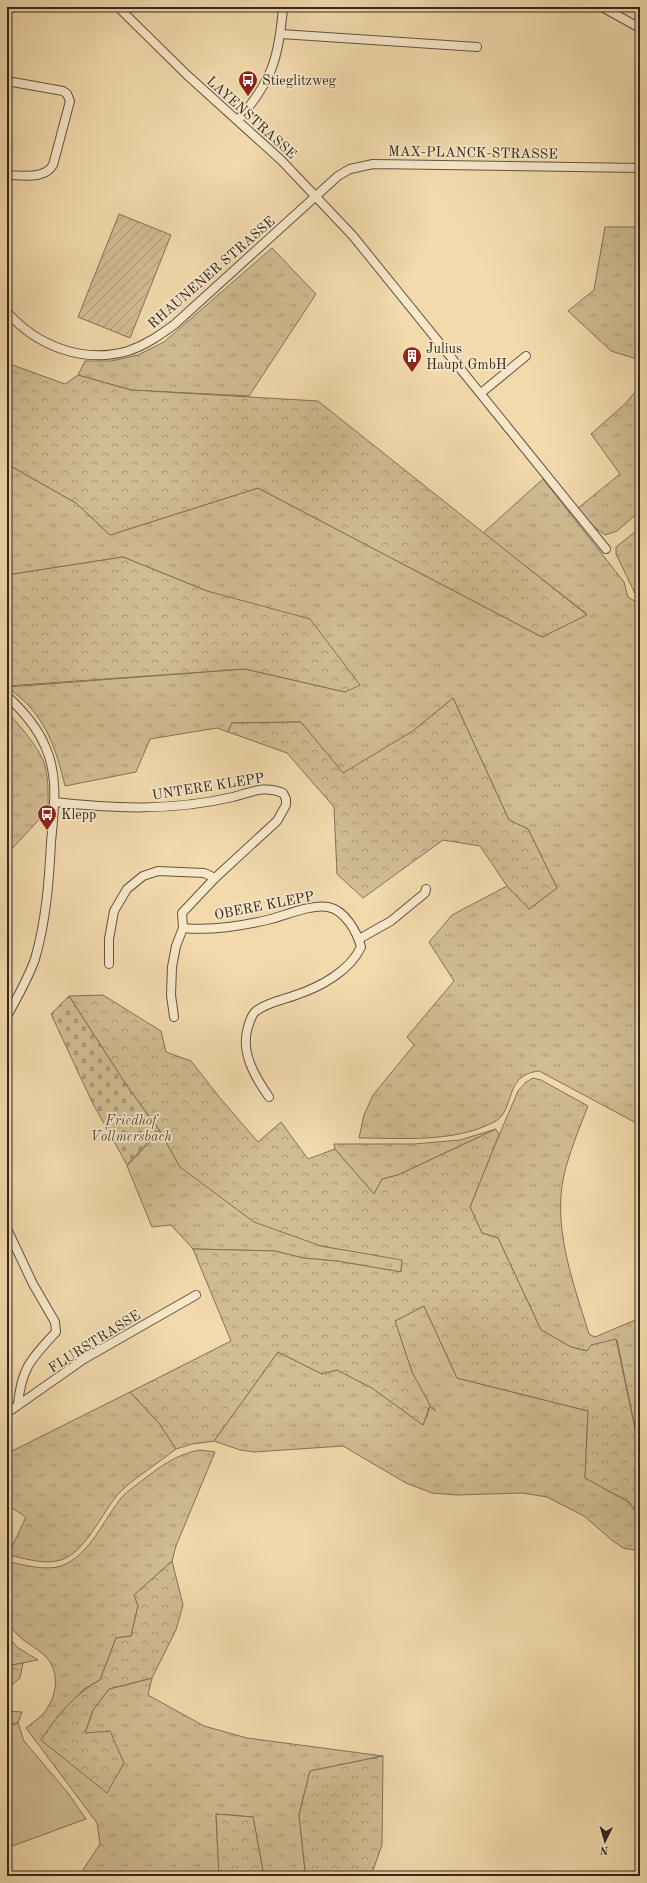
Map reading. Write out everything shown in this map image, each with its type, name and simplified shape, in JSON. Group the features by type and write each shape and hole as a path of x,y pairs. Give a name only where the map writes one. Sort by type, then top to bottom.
{"street":[{"name":"LAYENSTRASSE","path":"118,7 187,75 238,120 317,196 358,242 606,549"},
{"path":"238,120 254,101 271,72 281,34 283,7"},
{"path":"602,7 640,28"},
{"path":"281,34 477,47"},
{"path":"7,81 63,91 67,94 70,101 53,165 49,171 41,175 7,175"},
{"name":"MAX-PLANCK-STRASSE","path":"317,196 338,176 350,170 373,164 640,168"},
{"name":"RHAUNENER STRASSE","path":"7,312 17,324 36,338 58,349 82,354 107,355 128,351 152,340 175,324 317,196"},
{"path":"481,393 526,356"},
{"path":"7,696 26,716 46,747 53,773 54,802 49,882 43,926 34,960 27,978 7,1016"},
{"name":"UNTERE KLEPP","path":"54,802 97,807 160,808 198,803 267,788 283,793 286,799 286,805 277,821 216,878 182,913 183,928 176,946 172,967 171,995 174,1017"},
{"path":"109,964 108,939 114,910 127,889 143,876 158,871 204,873 216,878"},
{"path":"269,1097 258,1082 247,1054 246,1032 250,1018 255,1012 264,1007 310,989 348,966 357,957 361,947 359,939 391,921 425,893 426,889"},
{"name":"OBERE KLEPP","path":"183,928 222,928 269,919 310,908 328,907 344,915 359,939"},
{"path":"7,1231 33,1284 54,1322 56,1332 28,1364 19,1388 18,1406"},
{"name":"FLURSTRASSE","path":"7,1413 84,1360 196,1295"}],"green space":[{"path":"119,214 171,235 130,338 78,317"},
{"path":"605,227 640,227 640,360 611,351 568,311 594,290"},
{"path":"272,248 316,294 249,396 131,390 78,375 85,361 111,361 138,355 164,342"},
{"path":"7,363 65,384 78,375 131,390 318,401 587,615 542,637 258,488 110,535 76,503 7,464"},
{"path":"640,386 640,511 617,531 605,535 594,527 577,509 620,474 591,434 626,403"},
{"path":"7,464 76,503 110,535 258,488 542,637 587,614 483,533 543,479 624,582 628,597 638,603 640,610 640,1125 539,1071 527,1074 520,1079 511,1094 506,1110 501,1117 479,1129 428,1138 359,1138 364,1115 373,1095 414,1045 407,1037 454,981 429,942 452,915 507,886 529,909 557,888 528,829 509,820 453,698 413,731 343,774 301,722 232,723 228,732 217,728 150,739 136,772 65,786 56,754 48,734 27,703 8,687 245,669 345,692 207,591 123,557 7,575"},
{"path":"640,528 640,604 616,554 616,547"},
{"path":"123,557 207,591 310,619 360,685 345,692 245,669 7,686 7,575"},
{"path":"453,698 509,820 528,829 557,888 529,909 507,886 480,846 443,840 363,898 337,874 334,807 287,753 228,732 232,723 301,722 343,773 413,731"},
{"path":"7,712 28,736 42,757 47,774 48,810 7,854"},
{"path":"103,995 161,1031 166,1052 191,1061 220,1098 258,1142 281,1122 308,1159 335,1149 374,1194 382,1179 398,1175 496,1129 499,1135 470,1207 482,1233 498,1238 541,1330 571,1347 587,1351 591,1345 616,1339 640,1452 640,1518 629,1502 585,1478 588,1411 457,1378 424,1306 395,1321 412,1372 430,1405 423,1425 372,1388 337,1370 322,1374 278,1352 214,1441 192,1444 176,1449 159,1423 130,1392 231,1341 193,1249 275,1251 303,1258 337,1261 401,1272 402,1260 321,1246 254,1222 180,1167 160,1131 125,1083 69,996"},
{"name":"Friedhof Vollmersbach","path":"69,996 125,1083 159,1130 127,1165 92,1102 51,1014"},
{"path":"533,1078 541,1080 588,1106 573,1144 566,1167 562,1188 562,1230 570,1273 589,1334 595,1337 640,1318 640,1452 617,1340 588,1351 571,1347 541,1330 498,1238 482,1233 470,1207 518,1091 526,1082"},
{"path":"496,1129 398,1175 382,1179 374,1194 335,1149 334,1144 414,1144 460,1140"},
{"path":"160,1131 180,1167 321,1246 402,1259 401,1272 337,1261 303,1258 275,1251 193,1249 171,1225 152,1227 127,1166"},
{"path":"424,1306 457,1378 588,1411 585,1478 629,1502 640,1518 640,1551 623,1548 584,1516 547,1497 522,1493 457,1495 432,1493 406,1483 343,1446 254,1452 240,1450 214,1441 278,1352 322,1374 337,1370 372,1388 423,1425 430,1407 436,1411 428,1402 416,1381 395,1321"},
{"path":"130,1392 159,1423 176,1449 132,1481 120,1492 84,1542 76,1551 67,1557 57,1561 45,1562 8,1555 26,1517 7,1505 7,1459 12,1451"},
{"path":"200,1450 215,1452 176,1546 172,1561 134,1595 138,1606 131,1636 116,1638 100,1680 84,1689 57,1717 85,1733 93,1710 109,1689 152,1678 148,1695 204,1726 247,1738 383,1756 310,1771 299,1815 305,1870 293,1876 264,1876 253,1817 216,1814 219,1876 79,1876 100,1844 97,1823 26,1728 43,1714 48,1707 54,1691 55,1675 49,1660 19,1636 12,1628 9,1621 6,1605 7,1561 34,1567 48,1568 61,1566 71,1561 81,1554 89,1545 126,1492 175,1458"},
{"path":"172,1561 183,1605 176,1630 152,1678 109,1689 93,1710 85,1733 110,1731 124,1763 107,1793 41,1740 53,1722 67,1706 82,1692 100,1680 116,1638 131,1636 138,1606 134,1595"},
{"path":"7,1635 17,1647 38,1660 7,1666"},
{"path":"23,1663 20,1678 7,1689 7,1666"},
{"path":"7,1711 22,1712 18,1723 7,1727"},
{"path":"18,1723 24,1741 68,1793 86,1819 7,1848 7,1727"},
{"path":"383,1756 382,1845 371,1876 293,1876 305,1870 299,1815 310,1771"},
{"path":"216,1814 253,1817 264,1876 219,1876"}],"place":[{"name":"Stieglitzweg","path":"248,97"},
{"name":"Julius Haupt GmbH","path":"412,373"},
{"name":"Klepp","path":"47,831"}]}
